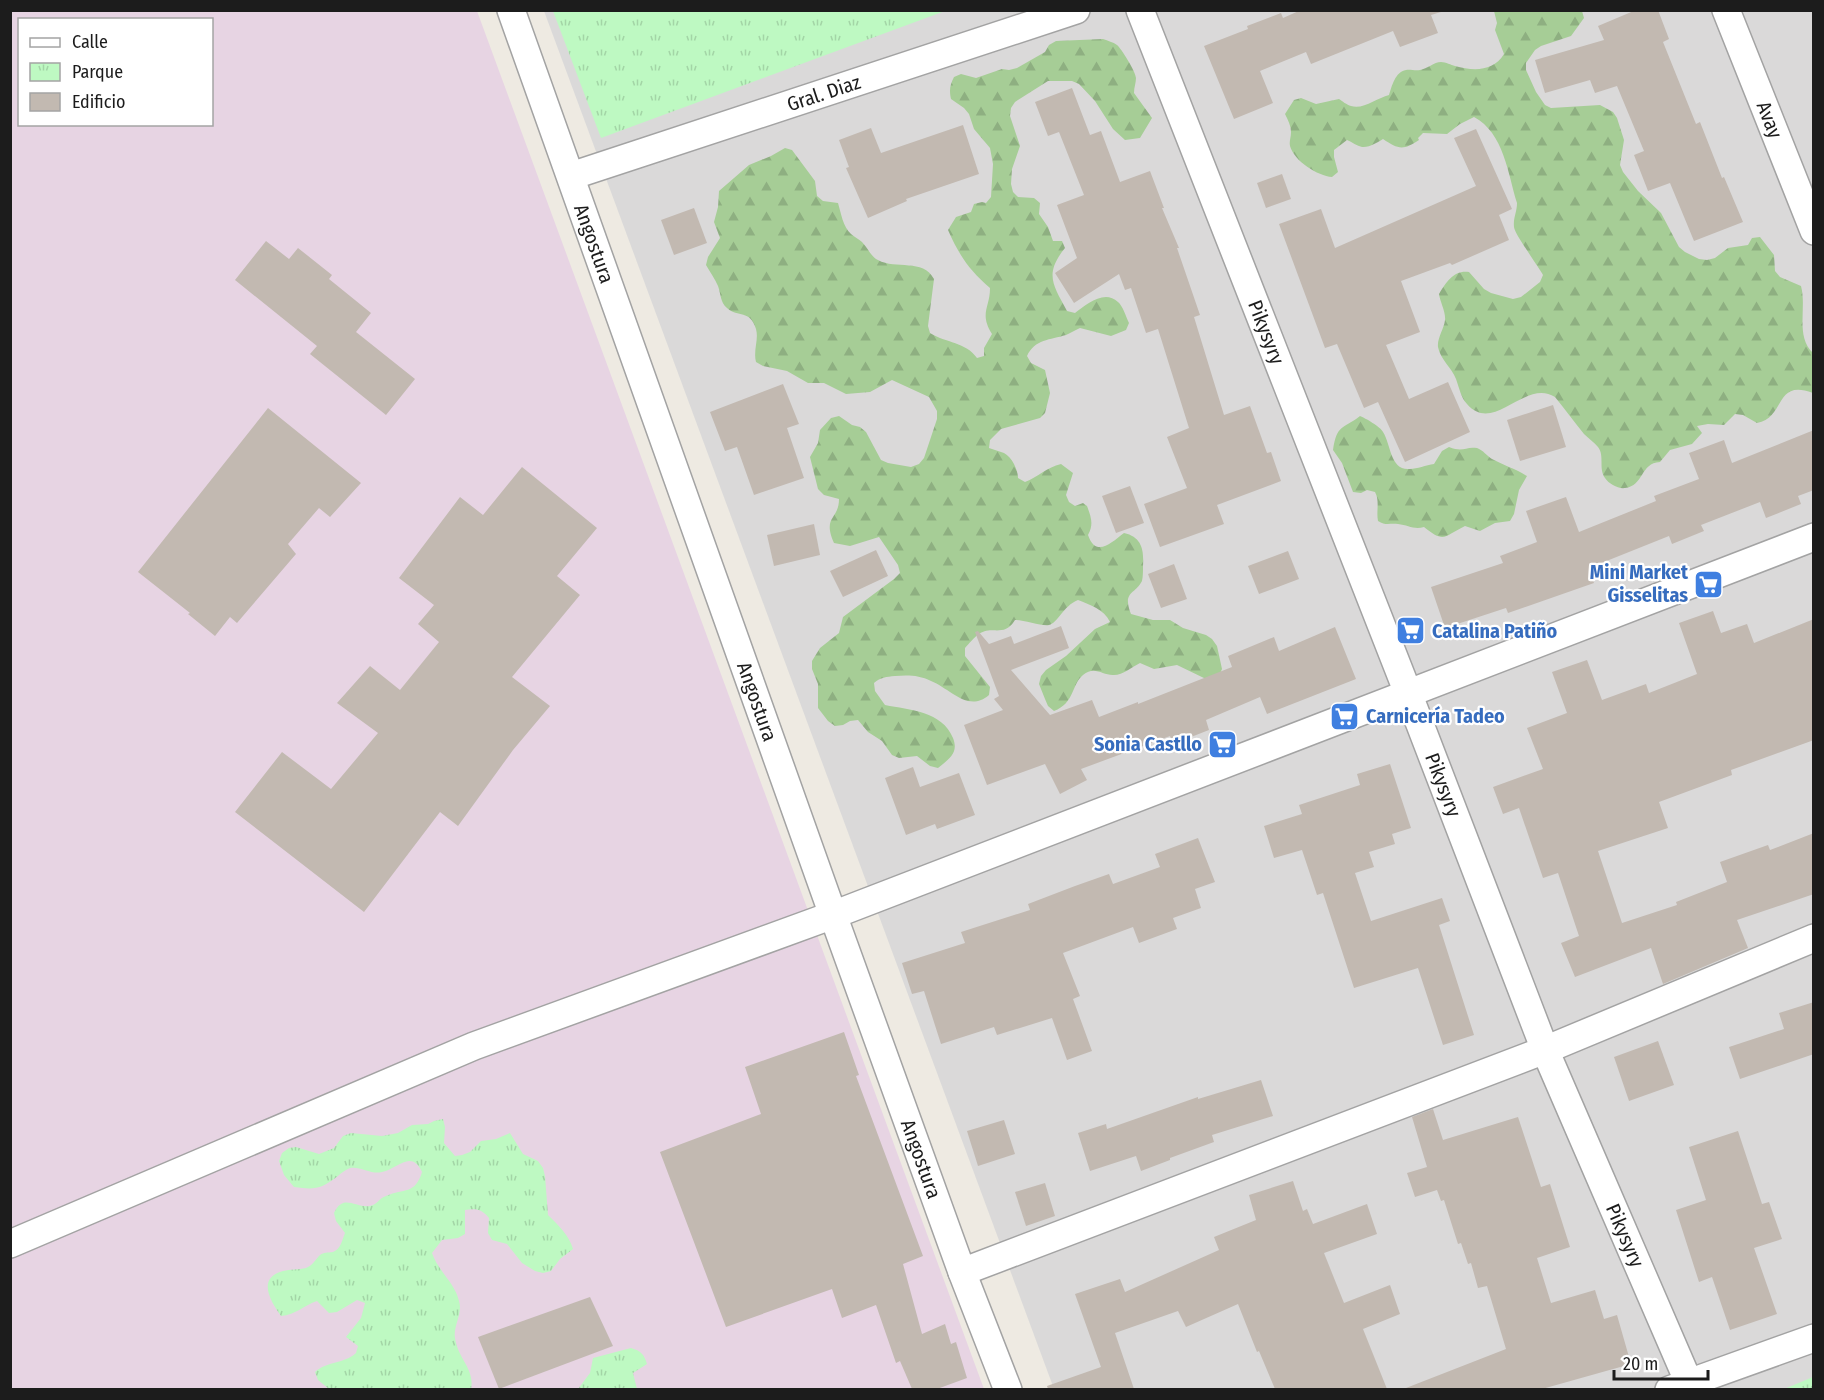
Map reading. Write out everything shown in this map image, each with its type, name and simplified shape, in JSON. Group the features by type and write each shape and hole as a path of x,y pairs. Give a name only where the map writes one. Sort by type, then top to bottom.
{"street":[{"name":"Angostura","path":"511,10 833,915 962,1272 1008,1389"},
{"name":"Gral. Diaz","path":"571,176 1076,10"},
{"name":"Pikysyry","path":"1140,10 1408,693 1545,1050 1683,1387"},
{"name":"Avay","path":"1726,10 1814,231"},
{"path":"10,1244 474,1046 833,915 1814,537"},
{"path":"962,1272 1545,1050 1814,938"},
{"path":"1683,1387 1814,1338"}],"shaded area":[{"path":"10,11 477,11 984,1389 11,1389"},
{"path":"544,11 1813,11 1813,1389 1054,1389"}],"green space":[{"path":"553,10 945,11 601,138"},
{"path":"1494,11 1582,11 1584,18 1571,36 1541,46 1535,50 1526,63 1526,70 1536,92 1545,105 1551,108 1600,105 1613,112 1624,140 1620,165 1623,172 1638,191 1661,213 1679,247 1685,252 1707,260 1715,258 1728,248 1748,245 1752,238 1760,237 1774,255 1775,271 1780,277 1801,286 1804,338 1813,353 1813,393 1801,390 1792,391 1766,420 1757,423 1743,415 1735,414 1724,425 1697,426 1702,433 1692,444 1670,450 1660,462 1649,466 1636,483 1622,488 1614,486 1605,478 1598,447 1584,434 1555,397 1544,393 1532,394 1488,413 1477,412 1465,402 1454,375 1441,356 1438,347 1445,317 1439,294 1455,275 1469,272 1484,289 1513,299 1521,297 1540,282 1543,275 1515,230 1517,203 1503,155 1492,133 1474,117 1447,134 1423,133 1418,138 1419,140 1405,147 1397,147 1383,139 1365,147 1347,140 1334,150 1338,172 1332,177 1314,171 1292,152 1291,130 1285,114 1294,100 1301,98 1316,104 1339,99 1351,106 1365,105 1389,95 1397,76 1402,71 1420,70 1436,63 1445,62 1462,68 1488,67 1504,54 1495,30 1497,23"},
{"path":"1103,39 1117,45 1128,60 1136,78 1134,93 1152,118 1140,138 1125,140 1113,129 1095,101 1079,84 1072,81 1048,81 1015,102 1011,108 1010,116 1020,146 1012,169 1011,184 1013,192 1018,197 1034,198 1040,203 1039,214 1048,227 1053,241 1062,241 1065,248 1054,265 1053,280 1067,311 1075,313 1095,300 1113,298 1120,304 1129,323 1126,330 1111,336 1080,328 1034,346 1027,356 1031,363 1045,370 1050,393 1045,413 1040,418 1001,429 990,440 989,448 1010,457 1018,478 1025,482 1061,464 1073,473 1066,495 1069,502 1075,506 1083,503 1087,506 1091,520 1088,535 1091,542 1095,546 1104,546 1124,533 1135,538 1141,545 1142,581 1129,597 1131,614 1153,620 1170,620 1183,628 1206,635 1217,646 1222,669 1219,676 1206,679 1177,665 1154,669 1140,663 1117,675 1087,672 1079,679 1066,703 1054,711 1048,706 1039,684 1041,676 1095,629 1110,622 1100,611 1078,600 1068,606 1049,625 1015,620 1007,629 979,634 965,648 965,656 990,687 989,695 981,700 967,701 931,681 918,677 881,678 874,683 875,691 885,705 924,713 941,722 948,729 955,743 954,752 938,768 930,766 917,756 899,758 892,755 882,741 868,732 858,720 835,726 818,708 818,684 812,669 812,661 820,648 839,633 843,617 900,573 898,565 879,537 850,546 834,543 830,523 837,511 839,499 824,495 818,489 810,457 818,443 820,430 831,418 839,416 866,432 881,460 911,467 919,464 924,458 937,419 937,411 929,397 892,380 870,392 846,394 824,383 808,383 787,371 763,366 756,362 757,333 753,323 747,316 731,311 725,306 718,286 706,265 708,257 720,238 714,222 719,191 749,165 785,148 792,150 815,181 817,196 823,201 838,203 846,228 862,242 873,257 885,263 916,266 929,273 934,279 928,326 930,333 962,346 977,358 984,356 984,348 992,334 986,321 990,288 965,262 948,230 956,217 971,212 974,204 986,203 991,197 993,164 990,148 974,129 969,114 951,99 950,90 954,77 961,74 976,78 1002,69 1017,68 1045,52 1049,45 1056,41"},
{"path":"1360,416 1382,430 1392,456 1398,466 1403,468 1413,469 1434,464 1442,451 1449,447 1477,448 1492,459 1527,476 1519,490 1514,514 1510,521 1495,523 1480,531 1465,526 1441,537 1424,527 1414,528 1378,521 1375,492 1367,490 1361,493 1353,492 1342,463 1333,450 1339,432"},
{"path":"443,1119 444,1143 455,1156 470,1152 481,1141 496,1139 510,1133 523,1154 538,1161 545,1176 548,1215 566,1235 573,1249 560,1259 551,1271 543,1273 535,1271 522,1263 507,1244 492,1240 488,1233 489,1218 484,1213 476,1209 465,1210 465,1234 458,1238 442,1240 432,1253 438,1266 454,1288 459,1301 460,1311 455,1338 471,1376 471,1389 329,1389 318,1380 315,1372 356,1353 358,1346 346,1337 361,1318 365,1303 357,1300 337,1312 329,1313 317,1301 291,1314 281,1316 268,1291 270,1279 283,1271 306,1268 321,1254 338,1249 345,1233 336,1221 334,1213 341,1204 372,1205 384,1197 412,1188 422,1172 418,1165 409,1161 378,1173 350,1168 322,1186 294,1187 284,1175 279,1161 282,1153 289,1148 296,1147 319,1154 334,1148 343,1136 351,1133 382,1136 398,1133 412,1125 428,1124"},
{"path":"631,1348 642,1353 647,1364 633,1373 637,1389 578,1389 590,1373 593,1358"},
{"path":"1813,1377 1813,1389 1784,1389"}],"building":[{"path":"1301,10 1440,10 1441,12 1431,15 1438,33 1400,47 1393,31 1311,64 1306,52 1260,71 1273,103 1234,119 1204,46 1281,13 1283,18"},
{"path":"1636,10 1658,10 1669,39 1663,42 1696,124 1700,122 1722,178 1724,177 1743,222 1694,241 1670,183 1648,191 1634,155 1644,151 1617,86 1595,93 1590,80 1545,93 1535,60 1604,40 1598,26"},
{"path":"1072,88 1090,135 1101,131 1120,182 1150,171 1164,208 1162,208 1179,248 1177,248 1200,315 1194,317 1224,415 1250,406 1267,453 1271,452 1281,481 1217,505 1224,524 1160,547 1144,504 1187,488 1167,437 1189,428 1158,329 1146,333 1131,288 1125,290 1119,274 1074,303 1055,273 1077,258 1057,205 1084,195 1059,132 1048,136 1035,102"},
{"path":"963,125 979,174 906,199 907,201 868,218 846,168 849,167 839,140 871,128 881,153"},
{"path":"1476,129 1512,209 1499,215 1509,240 1452,265 1450,263 1401,281 1420,332 1386,345 1409,399 1448,382 1470,432 1405,462 1378,402 1364,408 1337,344 1325,348 1279,224 1321,209 1335,248 1476,186 1454,138"},
{"path":"1282,174 1291,199 1266,208 1257,183"},
{"path":"694,208 707,243 674,255 661,220"},
{"path":"266,241 289,259 298,248 332,275 329,279 371,313 356,332 415,379 386,415 310,354 317,346 235,280"},
{"path":"783,384 799,424 787,428 804,478 754,495 737,447 725,451 710,412"},
{"path":"1553,405 1566,447 1520,461 1507,420"},
{"path":"268,408 361,483 330,517 319,508 288,544 296,554 237,623 230,617 215,636 138,572"},
{"path":"1814,430 1814,490 1798,496 1801,504 1766,518 1760,502 1701,525 1704,531 1672,544 1669,536 1589,568 1594,583 1508,613 1506,608 1445,628 1431,587 1503,563 1500,556 1537,542 1526,511 1566,497 1579,532 1656,501 1654,496 1699,479 1689,453 1724,440 1732,463"},
{"path":"522,467 597,528 557,576 580,595 512,677 550,706 513,750 458,826 440,812 364,912 235,812 282,752 331,789 378,733 337,703 370,666 400,690 439,642 418,624 434,605 399,578 460,497 483,515"},
{"path":"1130,486 1144,523 1116,533 1102,496"},
{"path":"814,524 820,555 774,566 767,535"},
{"path":"876,550 888,576 843,597 830,571"},
{"path":"1288,551 1299,579 1259,594 1248,566"},
{"path":"1174,564 1187,599 1161,608 1148,574"},
{"path":"1713,611 1721,633 1747,624 1754,643 1814,619 1814,740 1731,770 1732,775 1659,802 1668,828 1598,851 1622,923 1677,905 1676,902 1727,882 1720,862 1768,845 1770,850 1814,833 1814,894 1737,920 1748,948 1663,984 1651,948 1575,977 1561,943 1579,936 1558,873 1543,878 1519,808 1503,814 1493,787 1543,769 1527,728 1567,713 1552,672 1587,660 1602,700 1646,684 1649,693 1697,674 1679,623"},
{"path":"1061,626 1069,648 1011,670 1050,715 1092,700 1099,717 1232,667 1228,656 1274,637 1279,651 1335,627 1356,679 1267,714 1260,697 1206,720 1209,730 1173,744 1170,736 1081,769 1087,780 1060,794 1045,764 987,785 964,725 1003,710 994,699 999,696 975,632 978,631 989,644 1011,636 1014,644"},
{"path":"1390,764 1411,828 1392,834 1395,844 1369,852 1374,867 1355,873 1371,921 1442,898 1450,921 1439,925 1474,1035 1443,1045 1418,968 1354,988 1323,893 1317,895 1302,850 1274,858 1264,826 1302,814 1299,805 1360,785 1357,774"},
{"path":"913,767 920,787 959,773 975,815 937,829 935,824 906,835 885,778"},
{"path":"1198,838 1215,882 1195,889 1201,908 1173,918 1177,929 1139,943 1133,927 1063,953 1080,996 1073,999 1092,1051 1067,1060 1052,1018 997,1035 994,1027 941,1044 924,991 912,994 902,963 965,943 961,932 1030,910 1028,904 1075,886 1109,874 1113,884 1160,867 1155,854"},
{"path":"1814,1002 1814,1054 1740,1079 1729,1047 1784,1029 1779,1013"},
{"path":"844,1032 859,1075 856,1076 923,1256 903,1264 922,1334 945,1324 951,1344 956,1342 967,1378 937,1389 912,1389 900,1361 896,1363 876,1305 842,1318 832,1289 726,1327 660,1152 761,1114 745,1067"},
{"path":"1658,1041 1674,1085 1629,1101 1614,1057"},
{"path":"1261,1080 1273,1116 1212,1135 1214,1142 1141,1171 1136,1156 1090,1171 1078,1133 1106,1124 1107,1129 1198,1097 1198,1099"},
{"path":"1433,1109 1443,1140 1518,1117 1541,1187 1550,1184 1570,1247 1537,1258 1551,1303 1595,1290 1604,1319 1617,1315 1631,1364 1542,1389 1406,1388 1506,1349 1487,1286 1478,1288 1471,1263 1468,1264 1461,1243 1458,1244 1444,1200 1441,1201 1437,1190 1415,1197 1407,1173 1427,1167 1412,1117"},
{"path":"1004,1120 1015,1154 978,1166 967,1131"},
{"path":"1738,1131 1762,1204 1769,1202 1782,1239 1754,1248 1777,1314 1730,1330 1712,1277 1699,1282 1676,1210 1706,1200 1689,1147"},
{"path":"1293,1181 1303,1211 1307,1209 1313,1224 1367,1204 1377,1234 1324,1253 1344,1303 1390,1285 1400,1314 1363,1329 1387,1389 1275,1389 1238,1304 1186,1327 1178,1311 1115,1333 1134,1389 1048,1389 1047,1386 1101,1367 1075,1294 1120,1279 1125,1292 1219,1250 1214,1237 1256,1220 1249,1195"},
{"path":"1045,1183 1055,1216 1026,1226 1015,1192"},
{"path":"590,1297 613,1346 499,1389 478,1337"}],"place":[{"name":"Mini Market Gisselitas","path":"1709,584"},
{"name":"Catalina Patiño","path":"1411,631"},
{"name":"Carnicería Tadeo","path":"1345,716"},
{"name":"Sonia Castllo","path":"1223,744"}]}
